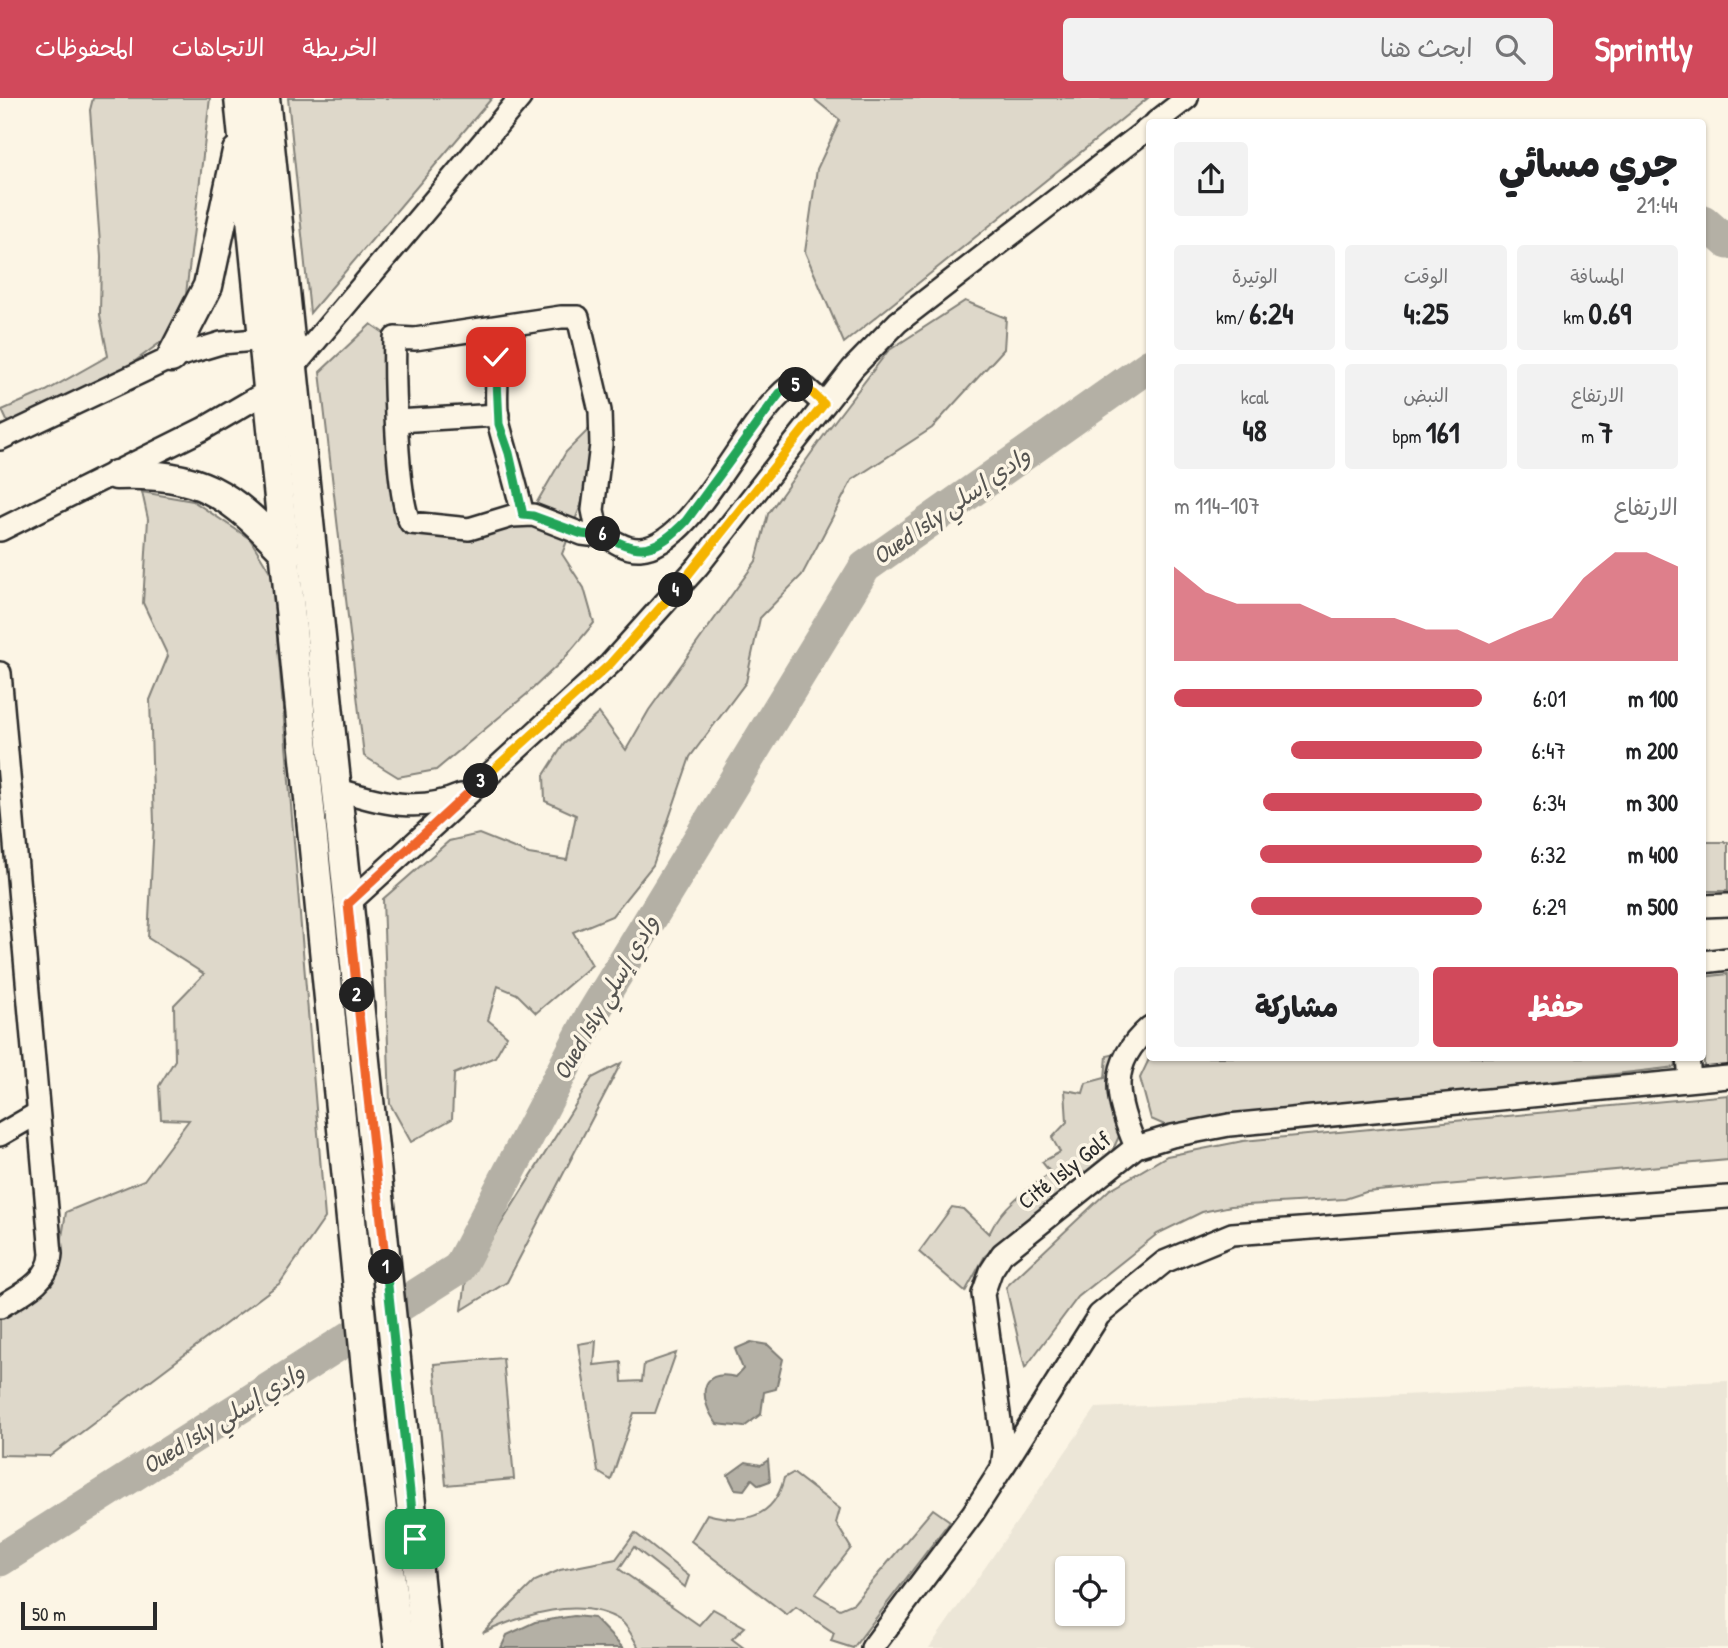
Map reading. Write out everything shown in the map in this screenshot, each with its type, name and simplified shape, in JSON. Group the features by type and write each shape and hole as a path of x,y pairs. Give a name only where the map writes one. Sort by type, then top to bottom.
{"main road":[{"path":"239,98 276,338 292,369 426,1648"},
{"path":"264,98 276,338 268,391 369,1400 399,1648"},
{"path":"171,358 208,286 243,128"},
{"path":"116,475 175,476 204,485 254,519 286,553"}],"street":[{"path":"0,530 116,475 268,391 292,369 520,98"},
{"path":"1160,119 1187,98"},
{"path":"348,904 610,664 698,566 853,368 898,322 1146,130"},
{"path":"571,316 582,322 600,411 601,445 593,510 597,530 590,535 582,534 533,516 523,515 469,528 411,523 405,513 397,421 395,338 415,339 571,316"},
{"path":"484,330 495,345 498,415 523,515"},
{"path":"0,439 171,358 221,343 322,332"},
{"path":"597,530 633,549 659,545 686,521 780,393 797,385 806,387 824,404"},
{"path":"397,421 498,415"},
{"path":"0,1307 44,1277 49,1269 51,1254 1,684"},
{"path":"336,789 378,801 420,806 443,803 470,792"},
{"path":"1706,906 1728,905"},
{"path":"1706,962 1728,959"},
{"path":"1136,1147 1124,1119 1117,1080 1129,1049 1146,1031"},
{"path":"1688,1061 1690,1080"},
{"name":"Cité Isly Golf","path":"1002,1468 1004,1451 984,1294 991,1271 1015,1242 1136,1147 1171,1136 1229,1125 1728,1077"},
{"path":"0,1135 38,1113"},
{"path":"872,1648 973,1513 1099,1315 1164,1262 1232,1234 1728,1197"}],"shaded area":[{"path":"93,98 210,98 186,294 165,339 115,376 8,423 2,410 46,391 108,356 100,315 101,257 90,110"},
{"path":"288,98 492,98 310,313"},
{"path":"813,98 1148,98 844,343 805,252 817,169 840,120"},
{"path":"965,301 1006,318 1004,349 932,428 852,480 802,575 760,618 746,682 690,757 653,865 612,916 573,932 592,965 536,1013 517,994 498,986 488,1020 507,1036 495,1057 454,1074 452,1119 411,1142 390,1104 383,899 449,841 479,834 529,854 567,860 576,815 545,801 544,775 564,744 599,713 626,750 649,710 756,561 768,514 827,431 888,351"},
{"path":"371,324 388,336 417,529 533,509 566,452 594,424 599,458 562,554 584,588 594,623 563,660 527,694 436,770 398,777 364,756 320,372"},
{"path":"142,492 193,501 250,539 272,575 325,1218 280,1283 50,1456 0,1455 0,1313 56,1275 66,1212 144,1180 189,1120 161,1119 159,1086 175,1060 174,1005 204,974 148,938 154,823 150,700 168,656 143,603 148,519"},
{"path":"1706,842 1728,842 1728,891 1706,891"},
{"path":"1728,974 1728,1066 1704,1068 1706,977"},
{"path":"1120,1053 1109,1100 1120,1134 1111,1154 985,1256 965,1292 919,1252 952,1207 963,1209 989,1234 1007,1207 1051,1173 1042,1162 1060,1152 1052,1138 1067,1122 1065,1090 1083,1093 1086,1083 1105,1078 1107,1056"},
{"path":"1148,1061 1675,1061 1676,1067 1167,1126 1151,1119 1140,1078"},
{"path":"621,1063 507,1282 462,1310 466,1280 592,1078"},
{"path":"1728,1095 1728,1160 1366,1192 1345,1199 1231,1206 1202,1212 1157,1234 1078,1297 1025,1368 1006,1287 1109,1190 1167,1156 1243,1141"},
{"path":"596,1341 594,1365 621,1362 622,1382 642,1381 644,1364 676,1353 655,1413 634,1413 611,1480 598,1472 578,1344"},
{"path":"751,1342 768,1345 783,1359 776,1389 764,1392 761,1414 744,1427 717,1424 707,1406 705,1388 708,1381 714,1377 736,1377 743,1369 735,1349"},
{"path":"503,1358 514,1479 446,1485 434,1364"},
{"path":"1728,1381 1728,1648 929,1648 1096,1408"},
{"path":"768,1460 770,1481 759,1485 752,1479 744,1490 735,1489 728,1475 746,1462 761,1465"},
{"path":"793,1473 840,1509 836,1523 851,1548 815,1594 840,1609 854,1603 933,1509 950,1521 853,1648 831,1641 834,1633 796,1607 787,1615 691,1541 707,1514 745,1518 765,1510 779,1492 784,1478"},
{"path":"635,1533 689,1576 685,1587 634,1547 619,1569 699,1625 713,1609 745,1627 732,1639 744,1648 639,1648 621,1621 588,1609 552,1610 533,1614 483,1633 535,1581 560,1570 616,1559"},
{"path":"574,1616 594,1618 623,1648 501,1648 507,1635 535,1622"}],"waterway":[{"name":"Oued Isly وادي إسلي","path":"1706,224 1728,243"},
{"name":"Oued Isly وادي إسلي","path":"0,1560 459,1268 590,1018 865,567 1146,368"}],"route":[{"path":"415,1539 348,904 610,664 698,566 824,404 806,387 797,385 780,393 673,535 659,545 633,549 597,530 590,535 582,534 533,516 523,515 516,478 499,424 496,357"}]}
